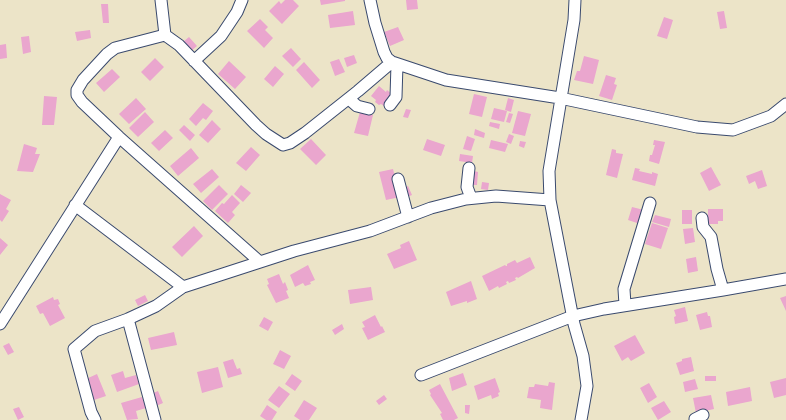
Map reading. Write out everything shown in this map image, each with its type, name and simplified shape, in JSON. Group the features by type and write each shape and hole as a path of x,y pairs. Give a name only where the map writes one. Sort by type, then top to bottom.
{"street":[{"path":"161,0 165,35 179,45 256,125 266,134 283,145 290,143 305,133 394,63"},
{"path":"194,61 221,36 237,12 242,0"},
{"path":"370,0 384,52 394,63 446,80 560,98 697,127 732,130 771,116 786,104"},
{"path":"575,0 574,20 560,98 550,171 550,200 574,324 584,356 587,386 581,420"},
{"path":"165,35 114,48 99,62 77,90 77,95 82,102 119,137 260,262"},
{"path":"390,105 396,97 394,63"},
{"path":"348,99 357,106 369,109"},
{"path":"0,324 119,137"},
{"path":"469,168 467,187 471,198"},
{"path":"398,178 408,217"},
{"path":"95,420 91,412 74,349 95,331 128,319 156,306 183,287 294,251 370,231 431,208 471,198 496,196 550,200"},
{"path":"625,305 624,289 650,203"},
{"path":"75,205 183,287"},
{"path":"702,218 703,227 711,237 717,269 723,290"},
{"path":"421,376 573,316 604,308 786,279"},
{"path":"128,319 156,420"}],"building":[{"path":"285,0 293,0 299,6 282,24 269,11 279,1 281,4"},
{"path":"320,0 345,0 345,1 321,5"},
{"path":"406,0 417,0 418,9 407,10"},
{"path":"101,4 108,4 109,23 103,23"},
{"path":"353,11 355,25 330,28 328,15"},
{"path":"724,11 727,28 720,29 717,12"},
{"path":"664,17 673,20 667,39 657,36"},
{"path":"260,19 268,27 265,30 273,38 264,48 247,31"},
{"path":"398,27 404,40 390,46 384,32"},
{"path":"90,30 91,38 77,41 75,32"},
{"path":"29,36 31,52 23,54 21,37"},
{"path":"189,37 197,46 191,51 183,42"},
{"path":"6,44 7,58 0,59 0,45"},
{"path":"291,48 301,59 293,67 282,56"},
{"path":"354,55 357,63 347,67 344,58"},
{"path":"584,56 599,60 593,84 574,80 577,71 580,71"},
{"path":"155,58 164,67 150,81 141,72"},
{"path":"339,59 345,72 335,76 330,62"},
{"path":"229,61 246,77 235,89 218,74"},
{"path":"304,62 320,80 312,88 296,70"},
{"path":"275,66 284,74 273,87 264,79"},
{"path":"112,69 120,77 104,92 96,83"},
{"path":"606,75 616,78 614,84 617,85 612,100 599,96"},
{"path":"379,86 386,92 387,90 393,95 384,106 375,102 376,100 371,96"},
{"path":"474,94 487,97 482,117 469,114"},
{"path":"44,96 57,97 54,125 42,125"},
{"path":"136,98 146,109 129,124 119,114"},
{"path":"508,98 514,100 511,112 505,110"},
{"path":"203,103 213,111 206,120 203,118 196,126 189,119"},
{"path":"494,108 507,111 504,122 491,119"},
{"path":"406,109 411,110 408,118 403,117"},
{"path":"518,111 531,114 525,136 512,133"},
{"path":"145,112 154,122 138,137 129,128"},
{"path":"360,112 373,115 368,136 354,133"},
{"path":"509,113 513,114 510,123 506,122"},
{"path":"212,120 221,129 208,143 199,135"},
{"path":"490,122 500,124 499,129 489,126"},
{"path":"184,125 195,135 190,141 179,130"},
{"path":"475,129 485,133 484,138 474,135"},
{"path":"165,130 173,138 159,151 151,143"},
{"path":"509,134 514,136 511,144 506,142"},
{"path":"467,136 475,139 471,151 463,149"},
{"path":"311,139 326,155 316,165 300,149"},
{"path":"427,139 445,145 441,156 423,150"},
{"path":"491,140 508,144 505,152 489,148"},
{"path":"654,140 665,142 659,164 649,161 655,145 653,145"},
{"path":"520,141 526,142 524,148 519,146"},
{"path":"24,144 37,148 35,154 40,154 33,172 17,171"},
{"path":"251,147 260,155 246,171 236,163"},
{"path":"191,148 199,158 178,176 170,166"},
{"path":"612,149 616,150 616,153 623,154 617,178 606,175"},
{"path":"460,154 473,156 472,163 459,161"},
{"path":"711,167 721,185 709,191 700,173"},
{"path":"635,168 640,169 639,171 658,174 655,186 632,180"},
{"path":"212,169 219,177 201,193 193,184"},
{"path":"393,169 400,197 386,200 379,172"},
{"path":"762,170 767,186 758,189 755,181 749,184 746,176"},
{"path":"474,171 478,172 477,185 473,185"},
{"path":"482,182 489,183 488,190 481,189"},
{"path":"219,185 228,194 212,210 203,201"},
{"path":"241,185 251,193 243,202 234,194"},
{"path":"408,186 412,195 407,197 403,189"},
{"path":"0,194 11,200 6,209 9,211 2,222 0,220"},
{"path":"232,195 240,203 232,212 235,215 228,223 215,211"},
{"path":"632,207 644,210 640,224 628,220"},
{"path":"708,209 723,209 723,221 718,221 718,224 708,224"},
{"path":"682,210 692,210 692,224 682,224"},
{"path":"655,215 671,219 669,227 652,222"},
{"path":"652,223 668,228 661,249 645,244"},
{"path":"194,226 203,236 182,257 172,247"},
{"path":"693,228 695,242 685,244 683,229"},
{"path":"0,238 8,245 0,255"},
{"path":"409,241 417,260 394,269 387,254 401,248 400,245"},
{"path":"530,257 535,268 518,278 515,278 516,280 509,283 508,281 506,282 507,284 499,288 498,286 489,291 482,276 505,265 507,266 507,264 515,260 517,263"},
{"path":"696,257 698,271 688,273 686,259"},
{"path":"308,265 315,280 310,282 311,284 305,286 303,283 295,287 290,275"},
{"path":"279,274 283,284 285,282 288,290 286,291 289,298 276,303 267,285 269,284 267,279"},
{"path":"471,281 477,299 467,303 467,301 451,306 446,292"},
{"path":"371,287 373,300 350,304 348,290"},
{"path":"145,295 148,301 138,306 135,300"},
{"path":"786,296 786,311 780,298"},
{"path":"53,297 54,300 58,299 60,304 58,305 65,318 50,326 43,313 40,314 36,306"},
{"path":"685,307 688,321 675,324 674,317 676,316 674,310"},
{"path":"707,312 708,316 710,316 712,327 700,330 696,315"},
{"path":"375,315 385,332 368,340 362,328 365,327 362,322"},
{"path":"264,317 273,322 268,331 259,326"},
{"path":"342,324 344,329 335,335 332,330"},
{"path":"174,332 177,345 151,350 148,338"},
{"path":"635,335 645,353 631,361 628,357 622,361 614,346"},
{"path":"9,343 14,352 8,355 3,346"},
{"path":"280,350 291,356 284,369 273,364"},
{"path":"691,357 694,371 680,375 676,363 682,361 682,359"},
{"path":"233,359 237,369 240,368 242,374 228,378 223,362"},
{"path":"218,367 223,387 202,393 197,372"},
{"path":"123,371 125,378 136,375 139,384 117,392 111,375"},
{"path":"463,373 467,385 452,391 449,378"},
{"path":"97,374 106,396 94,400 94,398 91,399 86,379"},
{"path":"292,374 302,381 295,391 285,384"},
{"path":"705,376 716,376 716,381 705,381"},
{"path":"495,378 500,392 498,393 499,396 492,399 491,395 478,400 474,386"},
{"path":"786,378 786,395 774,398 770,382"},
{"path":"695,379 698,389 685,392 683,382"},
{"path":"549,382 555,383 552,410 540,408 541,400 527,398 529,387 534,387 535,384 548,386"},
{"path":"649,383 657,397 648,403 640,388"},
{"path":"440,384 458,418 454,420 443,420 440,414 442,413 430,395 429,390"},
{"path":"279,386 290,394 279,408 268,400"},
{"path":"750,387 752,401 728,406 726,392"},
{"path":"158,391 163,403 156,406 151,394"},
{"path":"384,395 387,399 379,405 376,401"},
{"path":"711,395 714,409 696,413 693,398"},
{"path":"142,397 146,408 136,411 138,419 127,420 121,403"},
{"path":"304,400 317,408 309,420 300,420 294,416"},
{"path":"664,401 671,412 658,420 651,408"},
{"path":"267,405 277,412 272,420 266,420 260,416"},
{"path":"465,405 470,405 469,414 465,413"},
{"path":"19,407 24,417 18,420 13,409"}]}
